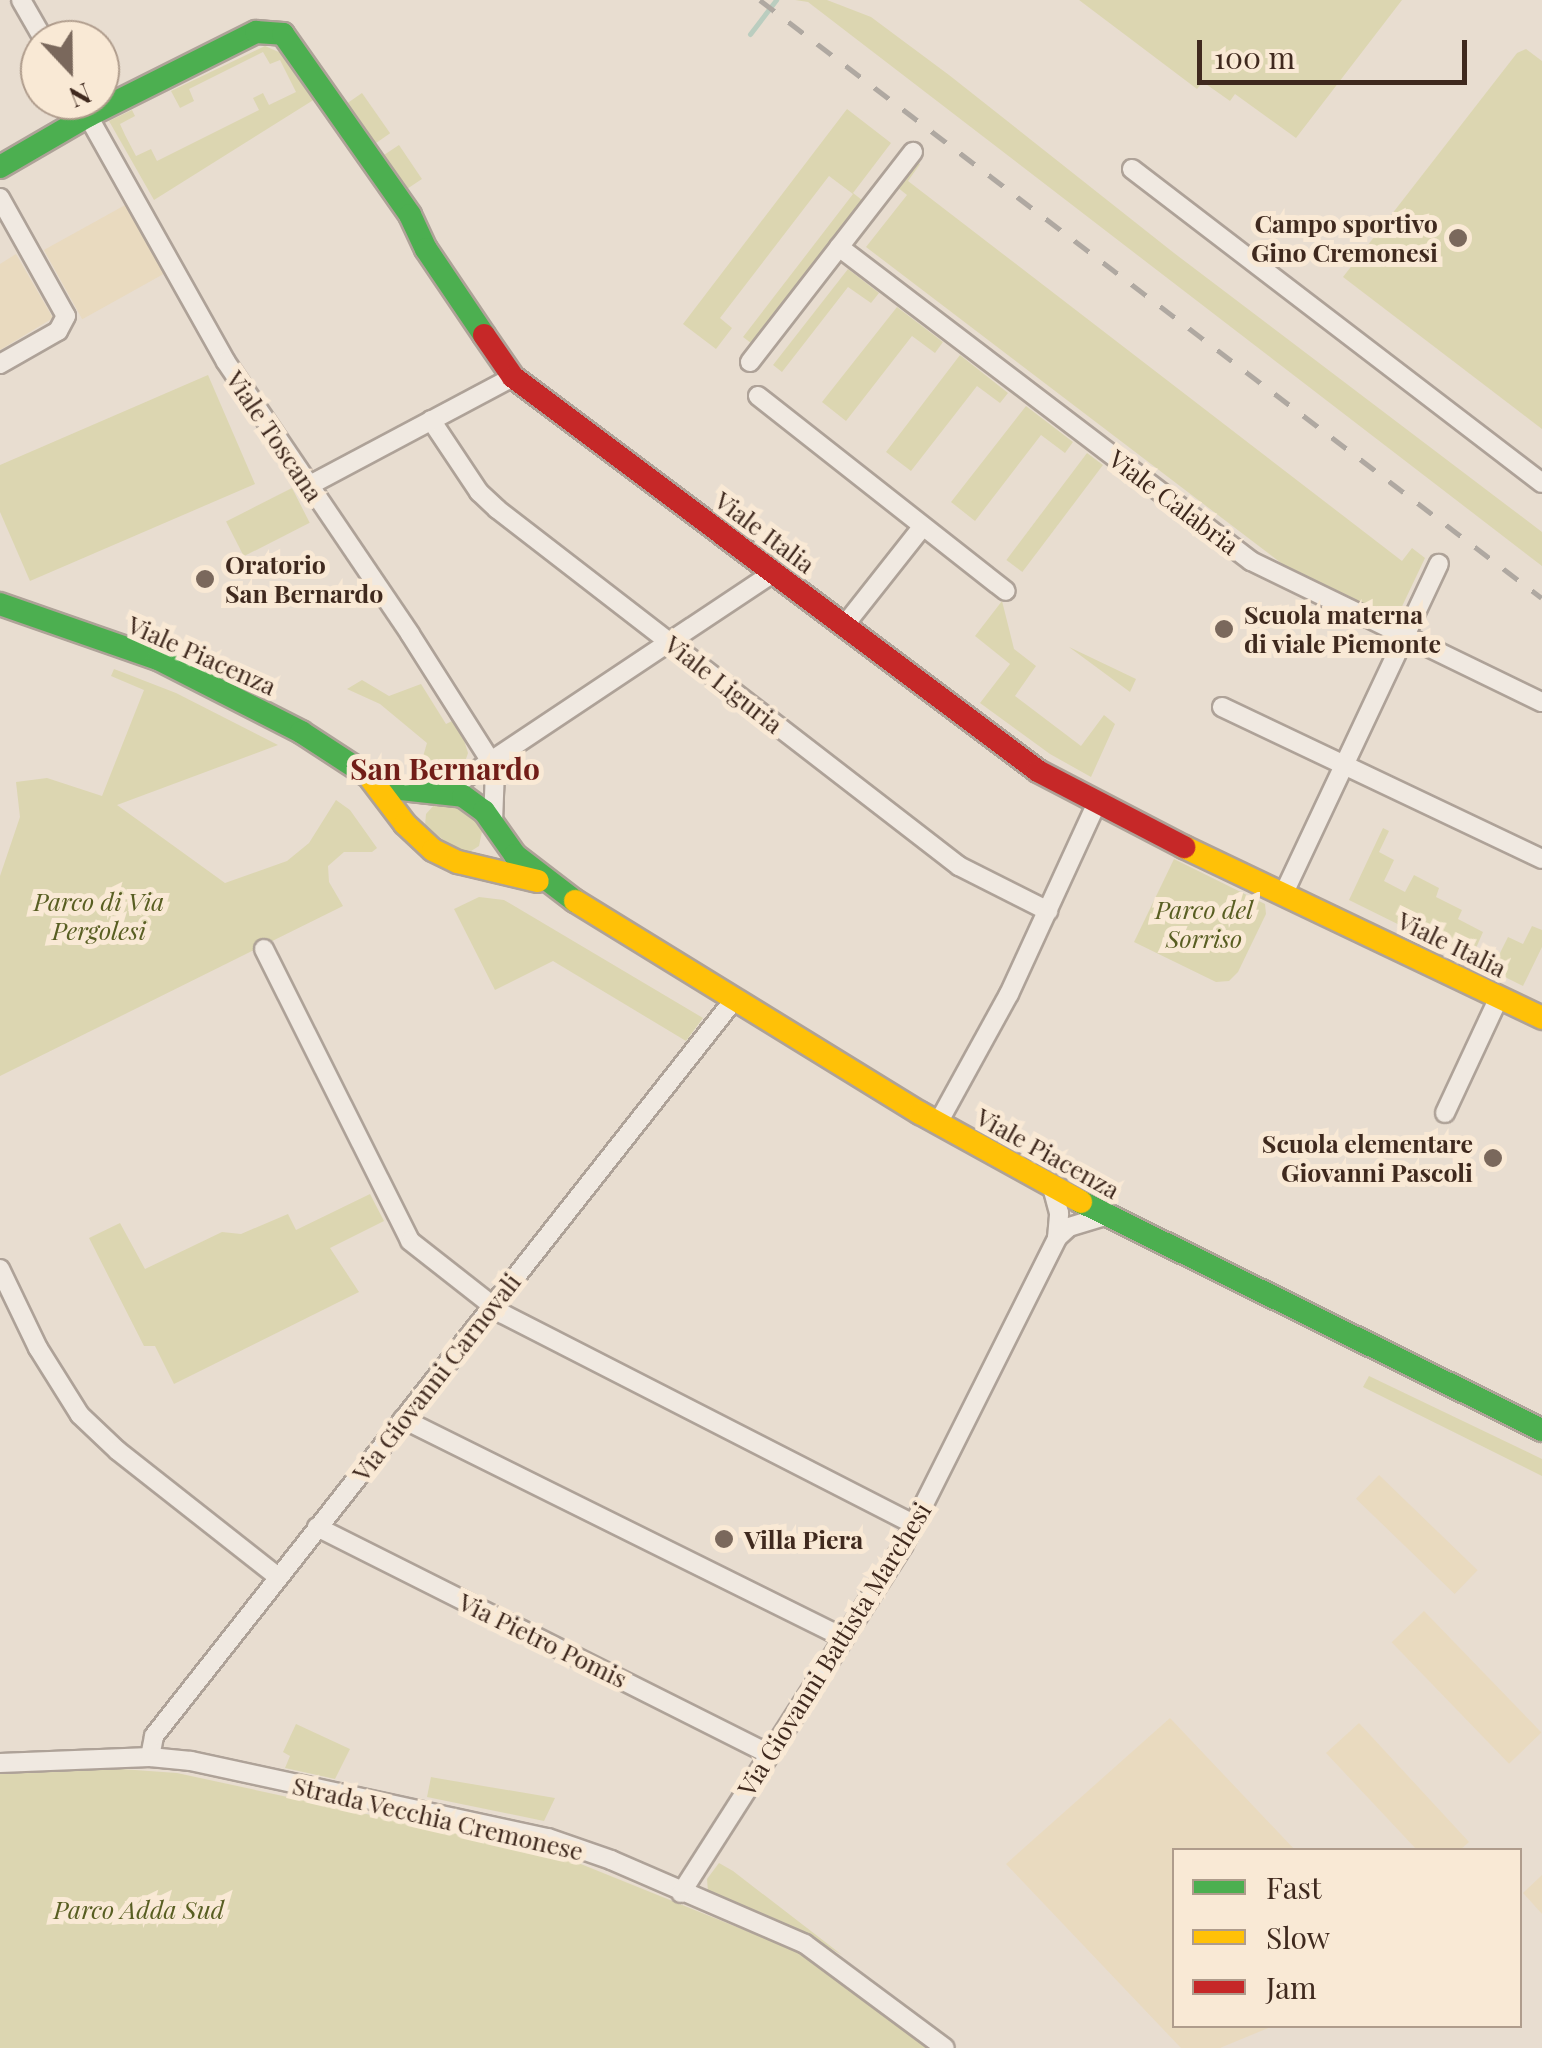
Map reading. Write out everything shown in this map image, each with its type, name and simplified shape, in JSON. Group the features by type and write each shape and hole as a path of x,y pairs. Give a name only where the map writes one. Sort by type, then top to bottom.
{"street":[{"name":"Viale Italia","path":"120,92 256,32 282,34 405,208 426,249 513,377 1038,771 1096,805 1542,1018"},
{"path":"0,167 67,120"},
{"name":"Viale Toscana","path":"91,120 226,362 490,760"},
{"path":"750,362 913,152"},
{"path":"1132,169 1542,483"},
{"path":"0,198 64,310 66,322 58,331 0,364"},
{"name":"Viale Calabria","path":"839,247 1251,561 1542,702"},
{"path":"308,486 513,377"},
{"path":"758,396 1006,591"},
{"name":"Viale Liguria","path":"432,420 490,503 959,866 1048,910"},
{"path":"844,626 923,526"},
{"path":"1283,894 1439,564"},
{"path":"490,760 495,770 493,822 486,851 471,864 445,857 418,837 419,810 490,760 774,572"},
{"name":"Viale Piacenza","path":"0,604 158,660 301,732 370,777 401,789 446,791"},
{"path":"1222,707 1542,859"},
{"name":"Viale Piacenza","path":"370,777 418,837"},
{"path":"446,791 474,802 493,822"},
{"path":"938,1123 1010,994 1096,805"},
{"name":"Viale Piacenza","path":"493,822 515,855 548,884 733,1001 938,1123 1105,1216 1542,1430"},
{"name":"Viale Piacenza","path":"471,864 548,884"},
{"path":"264,949 410,1241 492,1306 914,1524"},
{"path":"1444,1113 1499,998"},
{"name":"Via Giovanni Carnovali","path":"150,1758 154,1736 733,1001"},
{"path":"1052,1187 1059,1212 1057,1238"},
{"path":"1057,1238 1069,1227 1105,1216"},
{"name":"Via Giovanni Battista Marchesi","path":"681,1893 914,1524 1057,1238"},
{"path":"0,1269 38,1348 80,1415 118,1451 278,1577"},
{"path":"403,1419 844,1638"},
{"name":"Via Pietro Pomis","path":"317,1526 770,1754"},
{"name":"Strada Vecchia Cremonese","path":"0,1763 150,1758 191,1762 548,1838 805,1944 945,2048"}],"shaded area":[{"path":"127,204 165,273 82,319 44,250"},
{"path":"16,254 53,318 0,350 0,264"},
{"path":"1379,1475 1478,1570 1455,1594 1356,1499"},
{"path":"1424,1611 1541,1733 1509,1764 1392,1642"},
{"path":"1170,1718 1293,1848 1172,1848 1172,2028 1268,2028 1220,2048 1181,2048 1006,1864"},
{"path":"1359,1723 1469,1842 1462,1848 1415,1848 1326,1753"},
{"path":"1542,1875 1542,1914 1523,1893"}],"green space":[{"path":"795,0 827,0 871,17 949,75 1174,253 1542,532 1542,566 808,2"},
{"path":"1079,0 1402,0 1296,138 1235,94 1230,101 1203,82 1197,89"},
{"path":"265,46 281,53 315,99 154,200 109,121 120,120 120,116 132,110 135,116 120,124 125,135 136,156 151,149 157,161 259,110 253,98 263,93 269,105 296,92 280,60 270,64 263,52 189,89 194,101 180,108 171,91"},
{"name":"Campo sportivo Gino Cremonesi","path":"1526,49 1542,61 1542,429 1343,277 1517,53"},
{"path":"362,93 390,133 375,143 347,103"},
{"path":"847,109 891,143 853,193 862,200 751,343 743,337 853,194 829,176 720,318 732,328 716,349 683,324"},
{"path":"399,145 422,179 406,190 383,156"},
{"path":"917,162 920,164 908,181 1402,561 1412,548 1425,558 1396,619 1285,566 866,247 907,195 897,187"},
{"path":"848,269 879,293 871,303 848,287 782,372 773,365"},
{"path":"897,307 943,342 935,353 912,336 846,421 822,402"},
{"path":"960,355 1008,393 1000,403 977,386 911,471 886,452"},
{"path":"208,375 255,484 30,581 0,512 0,465"},
{"path":"1026,406 1073,442 1065,453 1041,435 975,521 951,502"},
{"path":"1087,453 1103,465 1022,572 1006,560"},
{"path":"292,488 310,523 244,556 226,522"},
{"path":"1002,601 1014,649 1036,666 1015,696 1081,746 1104,715 1115,724 1091,777 1050,754 980,703 1010,664 975,636"},
{"path":"1069,647 1136,679 1130,692"},
{"name":"Parco di Via Pergolesi","path":"114,669 176,693 278,745 117,805 225,883 287,861 309,843 336,800 350,810 377,848 372,852 344,852 328,866 329,882 343,906 0,1076 0,876 20,817 16,782 47,778 102,796 144,690 111,676"},
{"path":"362,680 389,696 421,684 446,724 452,721 464,740 468,753 464,765 440,777 419,770 427,743 380,704 347,689"},
{"path":"460,804 483,827 479,846 468,853 461,853 425,826 426,814 434,805"},
{"path":"1383,828 1389,831 1379,852 1394,860 1384,881 1405,892 1414,875 1439,888 1436,897 1462,910 1458,919 1483,932 1476,948 1497,959 1508,937 1523,944 1532,926 1542,930 1542,947 1523,986 1349,900"},
{"name":"Parco del Sorriso","path":"1174,859 1265,904 1266,914 1238,972 1229,981 1216,982 1134,942"},
{"path":"479,897 504,900 703,1018 686,1041 553,961 495,990 454,909"},
{"path":"370,1194 384,1221 330,1248 359,1292 174,1384 155,1346 144,1346 89,1238 120,1223 145,1269 222,1232 241,1234 288,1214 296,1230"},
{"path":"1369,1376 1542,1459 1542,1476 1363,1387"},
{"path":"296,1724 350,1749 335,1779 285,1768 290,1756 283,1752"},
{"name":"Parco Adda Sud","path":"121,1769 177,1773 561,1856 794,1950 930,2048 0,2048 0,1773"},
{"path":"431,1777 555,1798 544,1821 427,1797"},
{"path":"719,1863 842,1955 795,1928 708,1892 707,1879"}],"waterway":[{"path":"750,34 776,0"}],"railway":[{"path":"760,0 1542,598"}],"traffic: fast":[{"path":"0,167 88,116 256,32 283,34 410,215 426,249 484,335"},
{"path":"0,604 158,659 301,732 370,777 401,789 463,796 484,811 515,855 575,901"},
{"path":"1081,1202 1542,1430"}],"traffic: slow":[{"path":"371,779 405,824 433,850 458,862 538,881"},
{"path":"1184,847 1542,1018"},
{"path":"575,901 920,1113 1081,1202"}],"traffic: jam":[{"path":"484,335 513,377 1038,771 1184,847"}],"place":[{"name":"Campo sportivo Gino Cremonesi","path":"1458,238"},
{"name":"Oratorio San Bernardo","path":"205,579"},
{"name":"Scuola materna di viale Piemonte","path":"1224,629"},
{"name":"Scuola elementare Giovanni Pascoli","path":"1493,1158"},
{"name":"Villa Piera","path":"724,1539"}],"district":[{"name":"San Bernardo","path":"445,768"}]}
